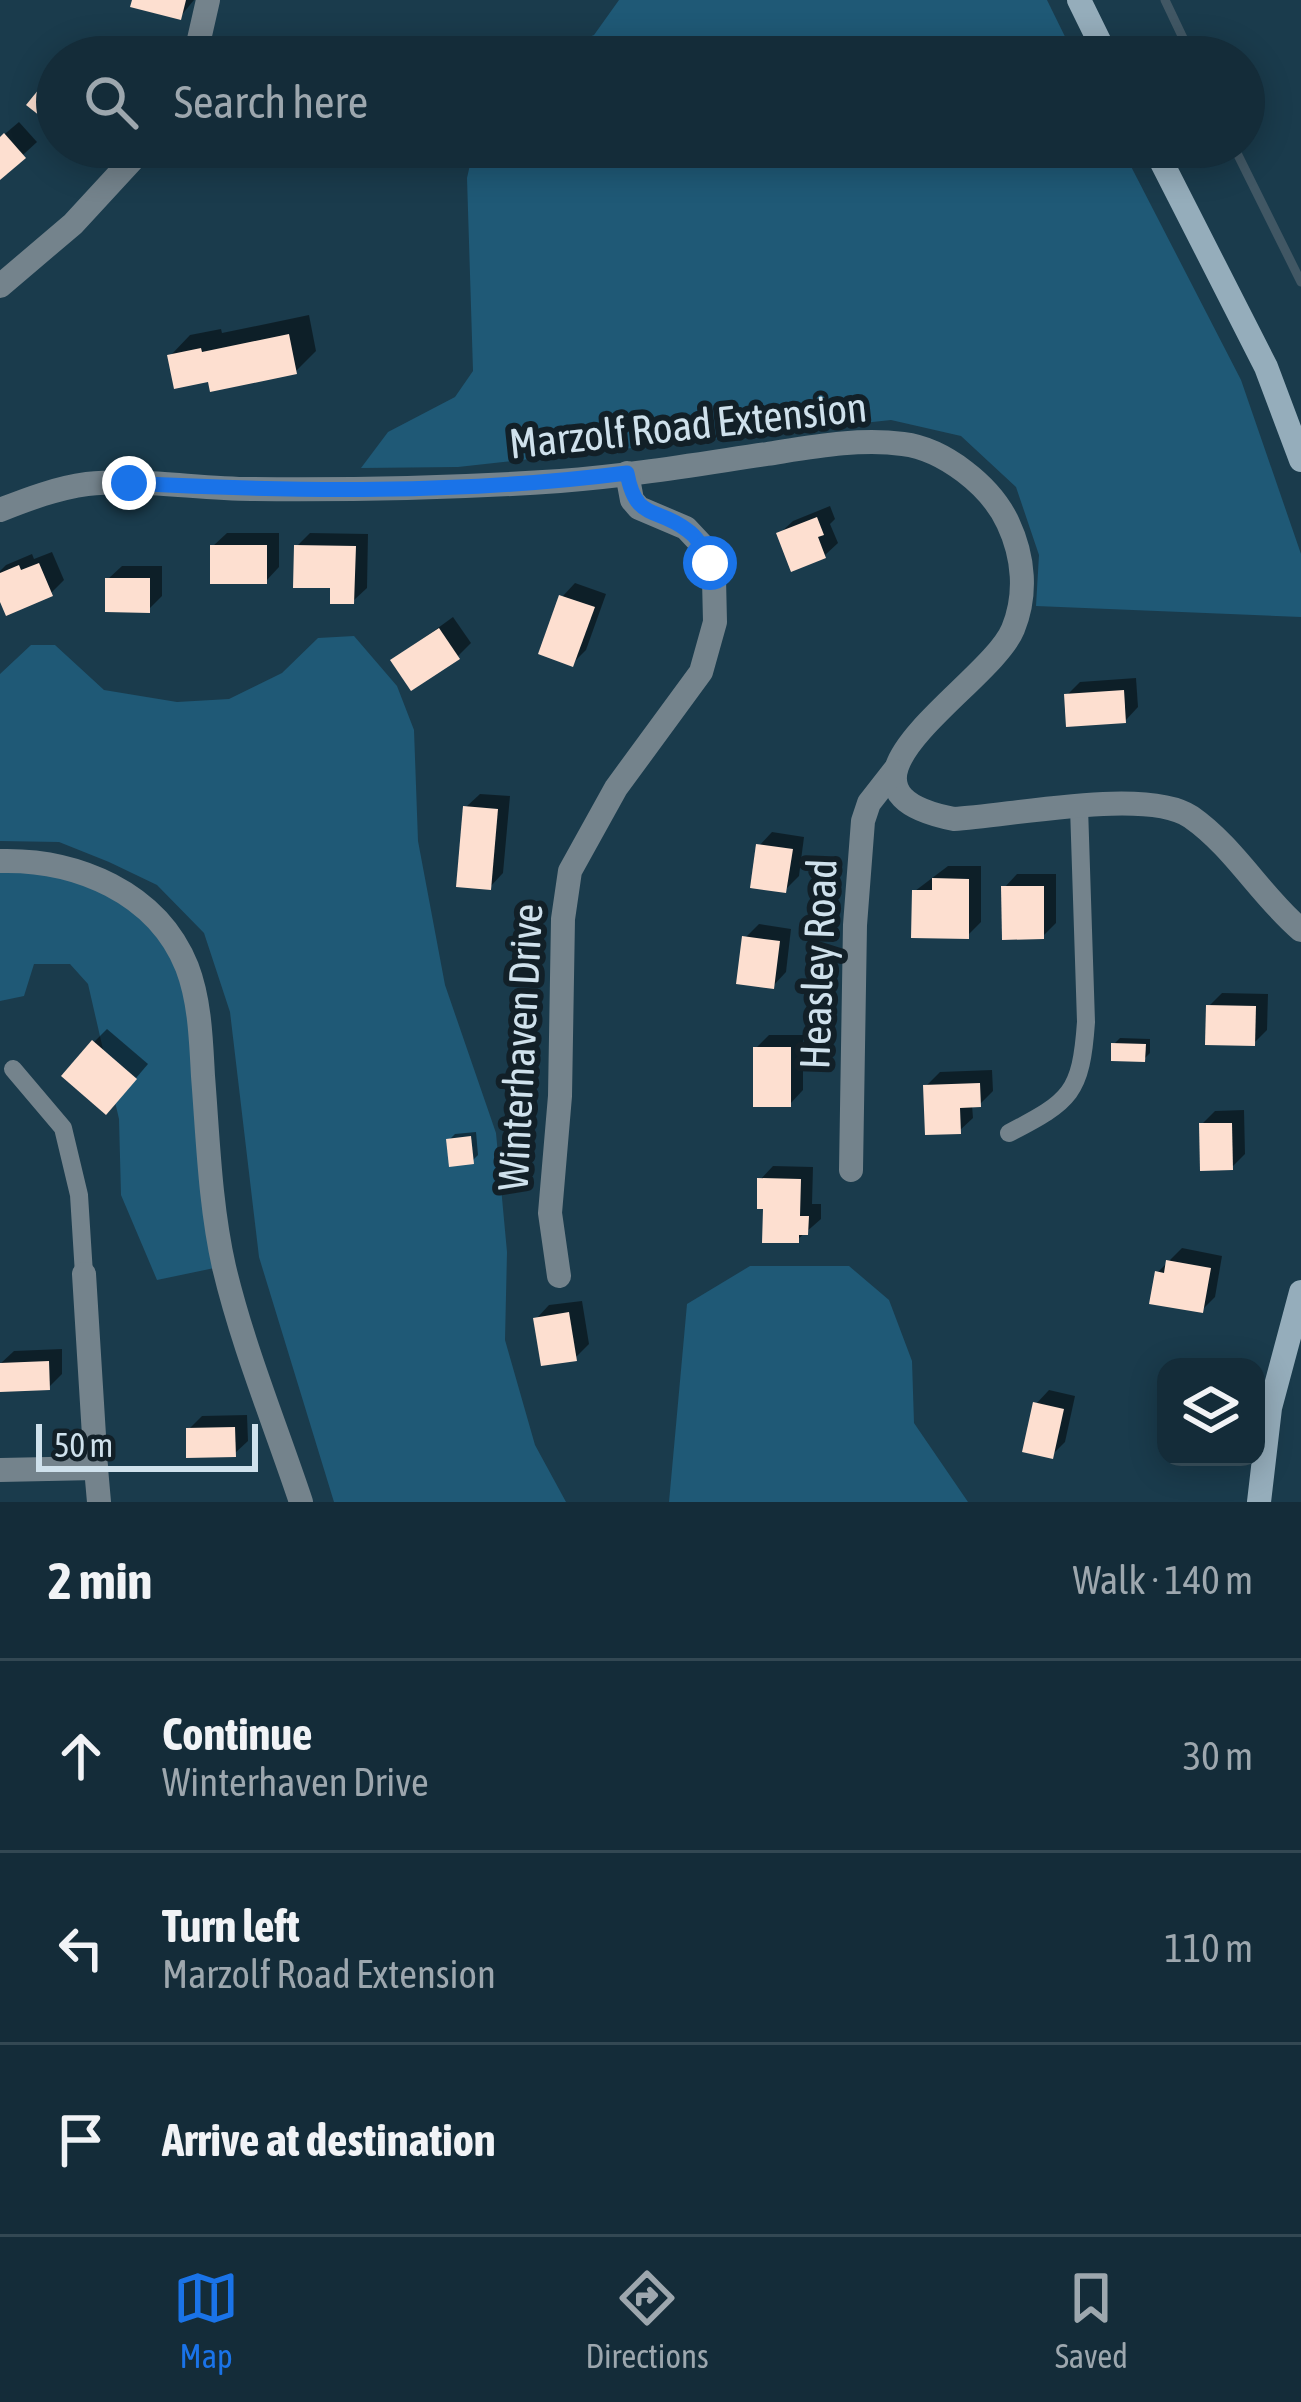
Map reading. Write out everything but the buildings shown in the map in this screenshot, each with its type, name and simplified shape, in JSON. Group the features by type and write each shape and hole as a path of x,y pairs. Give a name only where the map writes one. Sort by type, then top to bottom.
{"street":[{"path":"200,36 208,0"},
{"path":"1079,0 1097,36"},
{"path":"0,286 73,224 125,168"},
{"path":"1165,168 1257,348 1301,460"},
{"name":"Marzolf Road Extension","path":"0,510 91,484 248,489 460,486 627,473 818,446 905,444 925,448 953,464 1006,517 1019,550 1020,606 1012,632 971,683 928,721 895,760 894,771"},
{"name":"Winterhaven Drive","path":"559,1276 550,1213 560,1096 562,919 570,871 616,788 701,672 715,622 715,579 700,544 686,528 639,508 632,500 627,473"},
{"path":"894,771 902,796 934,815 953,819 1154,803 1189,815 1301,930"},
{"name":"Heasley Road","path":"850,1170 855,925 863,821 869,803 894,771"},
{"path":"0,861 29,860 72,868 117,889 152,916 187,967 200,1031 210,1170 224,1266 301,1502"},
{"path":"84,1274 99,1502"},
{"path":"1259,1502 1270,1408 1301,1292"},
{"path":"0,1470 96,1468"}],"lane":[{"path":"1009,1133 1066,1098 1075,1087 1084,1057 1079,807"},
{"path":"13,1069 63,1127 79,1195 84,1274"}],"shaded area":[{"path":"619,0 1047,0 1065,36 592,36"},
{"path":"469,168 1132,168 1241,380 1301,554 1301,617 1036,606 1039,555 1016,487 961,436 891,420 458,467 361,468 388,432 455,397 473,371"},
{"path":"354,636 397,686 414,730 418,841 445,985 496,1133 507,1252 505,1340 535,1445 566,1502 334,1502 259,1257 230,1012 204,933 157,885 109,862 59,842 0,841 0,674 31,645 55,645 104,690 177,702 229,699 282,673 318,638"},
{"path":"0,861 103,881 187,967 224,1266 157,1280 121,1195 119,1119 88,984 70,964 34,964 24,996 0,1001"},
{"path":"750,1266 849,1266 889,1300 912,1361 914,1423 968,1502 669,1502 687,1304"}],"waterway":[{"path":"1165,0 1182,36"},
{"path":"1244,168 1301,282"}],"route":[{"path":"129,483 248,489 483,486 627,473 632,500 639,508 686,528 710,563"}]}
